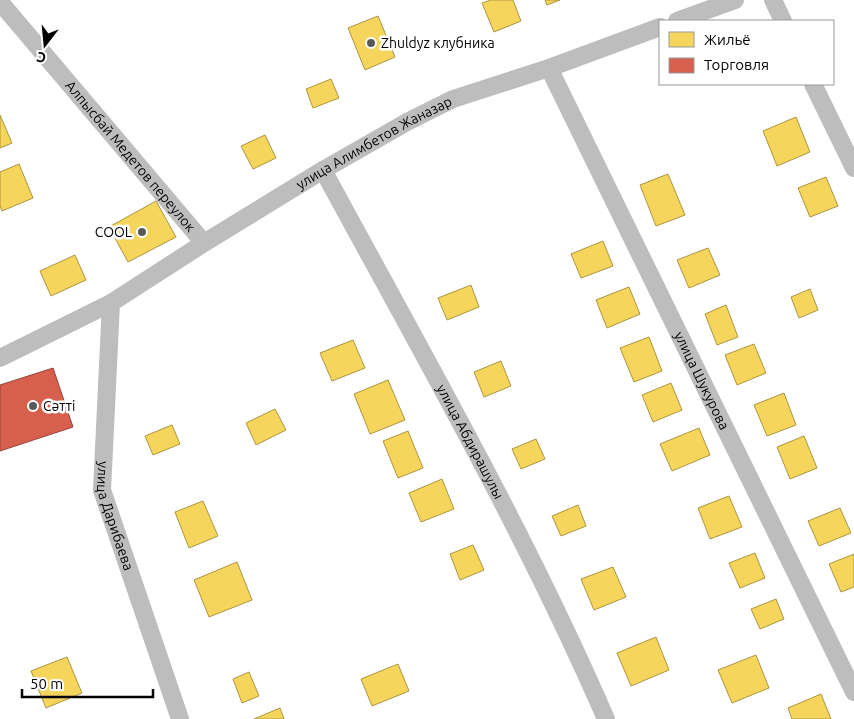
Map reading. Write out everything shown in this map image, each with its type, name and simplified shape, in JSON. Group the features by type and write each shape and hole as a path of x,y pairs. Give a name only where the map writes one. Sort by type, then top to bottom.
{"street":[{"path":"680,20 735,0"},
{"path":"773,0 783,20"},
{"name":"Алпысбай Медетов переулок","path":"0,2 204,243"},
{"name":"улица Алимбетов Жаназар","path":"0,358 111,303 323,170 407,122 453,99 549,68 659,27"},
{"name":"улица Шукурова","path":"549,68 854,692"},
{"path":"813,85 854,168"},
{"name":"улица Абдирашулы","path":"323,170 508,513 587,675 606,719"},
{"name":"улица Дарибаева","path":"111,303 102,490 180,719"}],"building: Жильё":[{"path":"491,0 513,0 521,21 494,32 482,3"},
{"path":"545,0 560,0 547,5"},
{"name":"Zhuldyz клубника","path":"378,16 395,57 365,70 348,28"},
{"path":"331,79 339,98 313,108 306,89"},
{"path":"0,115 12,143 0,148"},
{"path":"796,117 810,152 777,166 763,131"},
{"path":"265,135 276,158 253,169 241,146"},
{"path":"19,164 33,198 2,211 0,206 0,172"},
{"path":"668,174 685,215 656,226 640,185"},
{"path":"826,177 838,206 810,217 798,188"},
{"name":"COOL","path":"156,201 176,237 128,262 109,227"},
{"path":"603,241 613,266 581,278 571,254"},
{"path":"708,248 720,275 689,288 677,260"},
{"path":"75,255 86,280 51,296 40,271"},
{"path":"471,285 479,307 447,320 438,298"},
{"path":"629,287 640,314 607,328 596,300"},
{"path":"810,289 818,310 799,318 791,297"},
{"path":"726,305 738,337 717,345 705,314"},
{"path":"649,337 662,371 634,382 620,348"},
{"path":"353,340 365,368 332,381 320,353"},
{"path":"754,344 766,373 737,385 725,355"},
{"path":"501,361 511,386 484,397 474,372"},
{"path":"388,380 405,420 370,434 354,394"},
{"path":"671,383 682,410 653,422 642,395"},
{"path":"784,393 796,425 767,436 754,405"},
{"path":"275,409 286,430 256,445 246,423"},
{"path":"172,425 180,444 153,455 145,436"},
{"path":"699,428 710,455 672,471 660,444"},
{"path":"408,431 423,468 398,478 383,441"},
{"path":"804,436 817,468 790,479 777,447"},
{"path":"536,439 545,459 521,469 512,449"},
{"path":"442,479 454,509 421,522 409,493"},
{"path":"729,496 742,527 710,539 698,508"},
{"path":"203,501 218,536 189,548 175,512"},
{"path":"578,505 586,526 561,536 552,516"},
{"path":"840,508 851,533 819,546 808,521"},
{"path":"473,545 484,570 460,580 450,554"},
{"path":"755,553 765,578 740,588 729,563"},
{"path":"854,554 854,587 841,592 829,564"},
{"path":"237,562 252,600 209,617 194,580"},
{"path":"613,567 626,597 594,610 581,579"},
{"path":"776,599 784,619 760,629 751,609"},
{"path":"656,637 669,670 631,686 617,653"},
{"path":"756,655 769,688 732,703 718,670"},
{"path":"67,657 82,693 46,708 31,671"},
{"path":"398,664 409,691 372,706 361,679"},
{"path":"249,672 259,696 242,703 233,679"},
{"path":"821,694 831,719 792,719 788,708"},
{"path":"280,708 284,719 254,719"}],"building: Торговля":[{"name":"Сәтті","path":"53,368 73,427 0,451 0,385"}],"place":[{"name":"Zhuldyz клубника","path":"371,43"},
{"name":"COOL","path":"142,232"},
{"name":"Сәтті","path":"33,406"}]}
